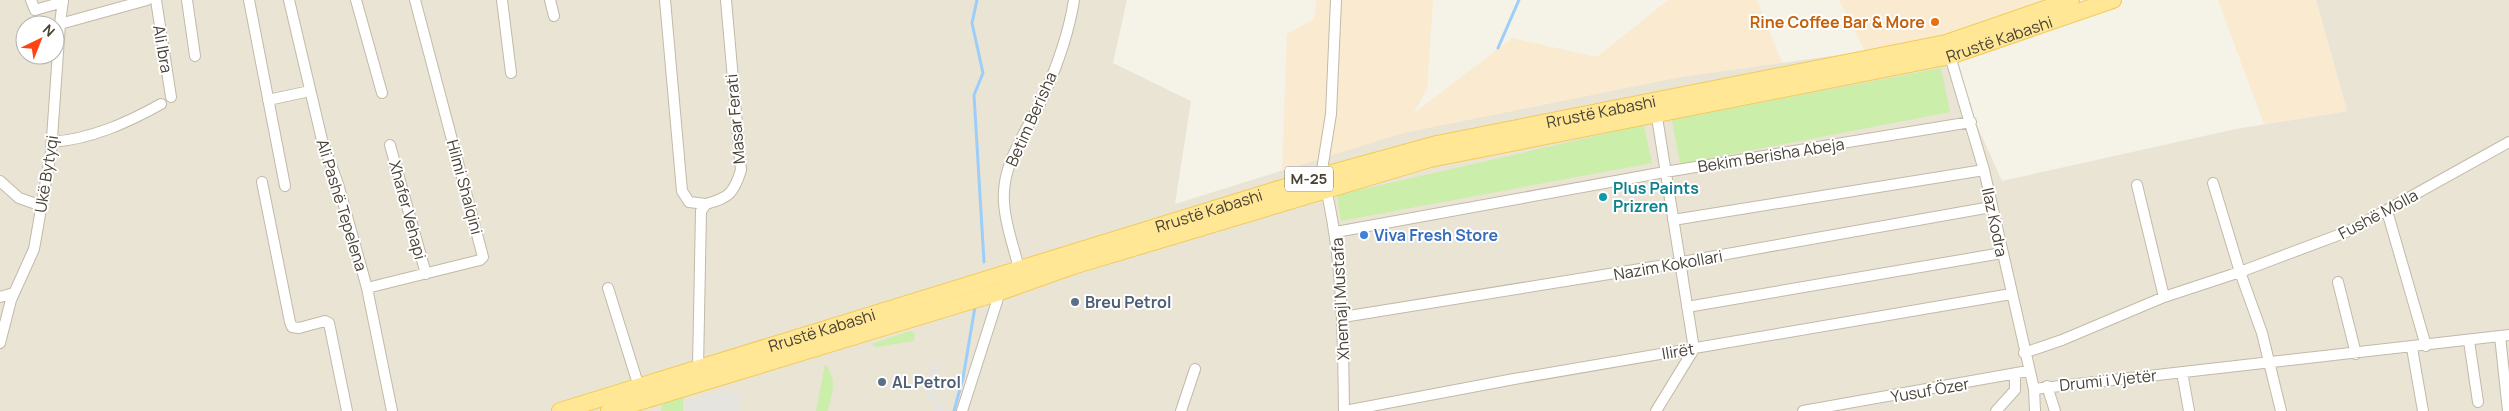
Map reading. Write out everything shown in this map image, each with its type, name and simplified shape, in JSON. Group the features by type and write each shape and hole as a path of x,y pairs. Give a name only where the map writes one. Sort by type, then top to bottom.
{"main road":[{"name":"Rrustë Kabashi","path":"560,411 1019,269 1323,182 1946,43 2071,0"},
{"name":"Rrustë Kabashi","path":"1655,108 1950,56 2114,0"},
{"name":"Rrustë Kabashi","path":"609,411 1000,292 1323,182"}],"street":[{"path":"32,0 35,10 63,1"},
{"path":"65,23 147,0"},
{"name":"Ali Ibra","path":"156,0 171,97"},
{"name":"Ali Ibra","path":"187,0 195,56"},
{"path":"249,0 285,186"},
{"name":"Ali Pashë Tepelena","path":"289,0 322,140 338,184 367,288 392,411"},
{"path":"356,0 382,93"},
{"name":"Hilmi Shalqini","path":"367,288 480,260 482,253 415,0"},
{"path":"502,0 511,73"},
{"path":"550,0 554,16"},
{"path":"665,0 682,191 689,202 706,204 702,211 698,368"},
{"name":"Masar Ferati","path":"706,204 724,199 736,188 741,170 726,0"},
{"name":"Betim Berisha","path":"1019,269 1003,201 1006,178 1013,153 1044,95 1060,52 1074,0"},
{"path":"1323,182 1331,114 1336,0"},
{"name":"Ukë Bytyqi","path":"61,15 63,1"},
{"name":"Ilaz Kodra","path":"1950,56 1984,170 2028,371 2034,389 2035,411"},
{"name":"Ukë Bytyqi","path":"0,343 14,293 34,249 52,142 57,65"},
{"path":"268,100 310,91"},
{"path":"52,142 79,138 102,131 125,123 162,104"},
{"path":"1655,108 1694,348 1656,411"},
{"name":"Bekim Berisha Abeja","path":"1336,232 1665,172 1971,122"},
{"name":"Fushë Molla","path":"2024,353 2062,340 2164,297 2240,272 2349,231 2509,142"},
{"name":"Xhafer Vehapi","path":"390,145 426,274"},
{"path":"1673,220 1984,170"},
{"path":"262,182 290,322 292,327 299,328 325,321 329,323 347,411"},
{"name":"Xhemajl Mustafa","path":"1323,182 1336,232 1343,317 1344,411"},
{"path":"2212,183 2270,363 2281,411"},
{"path":"1,184 19,198 42,206"},
{"path":"2137,185 2164,297"},
{"name":"Nazim Kokollari","path":"1343,317 1679,263 1992,207"},
{"path":"2386,210 2426,346"},
{"path":"1687,307 2002,253"},
{"path":"2338,282 2356,354"},
{"path":"608,288 639,387"},
{"path":"962,411 1000,292"},
{"path":"0,297 14,293"},
{"name":"Ilirët","path":"1344,411 1514,379 2011,294"},
{"name":"Drumi i Vjetër","path":"2034,389 2047,386 2412,348 2505,336 2508,411"},
{"path":"2469,341 2478,402"},
{"path":"2412,348 2422,411"},
{"path":"1181,411 1195,369"},
{"name":"Yusuf Özer","path":"1802,411 2016,375 2028,371"},
{"path":"2182,372 2189,411"},
{"path":"1996,411 2015,390 2016,375"},
{"path":"2047,386 2055,411"}],"shaded area":[{"path":"0,0 1127,0 1113,63 1191,101 1175,204 1402,133 1680,77 1939,41 2002,181 2236,129 2347,111 2316,0 2509,0 2509,411 0,411"},
{"path":"1317,0 1433,0 1427,89 1413,114 1512,38 1597,57 1668,0 1757,0 1782,63 1680,77 1403,133 1282,171 1287,34 1314,19"},
{"path":"1839,0 2040,0 2041,3 1939,41 1865,51"},
{"path":"2218,0 2316,0 2347,111 2264,124"},
{"path":"931,364 939,365 935,400 945,406 944,411 934,411 935,404 927,398"},
{"path":"723,391 740,393 739,411 683,411 683,403"}],"green space":[{"path":"1941,68 1950,112 1680,164 1672,120"},
{"path":"1644,125 1652,163 1341,221 1337,195"},
{"path":"910,331 915,333 914,341 876,347 871,344"},
{"path":"825,364 832,375 832,392 828,411 816,411"},
{"path":"684,392 683,411 661,411 663,399"}],"waterway":[{"path":"977,0 972,23 983,73 974,95 984,262"},
{"path":"1498,48 1519,0"},
{"path":"954,411 963,378 975,307"}],"place":[{"name":"Rine Coffee Bar & More","path":"1935,22"},
{"name":"Plus Paints Prizren","path":"1603,197"},
{"name":"Viva Fresh Store","path":"1364,235"},
{"name":"Breu Petrol","path":"1075,302"},
{"name":"AL Petrol","path":"882,382"}]}
